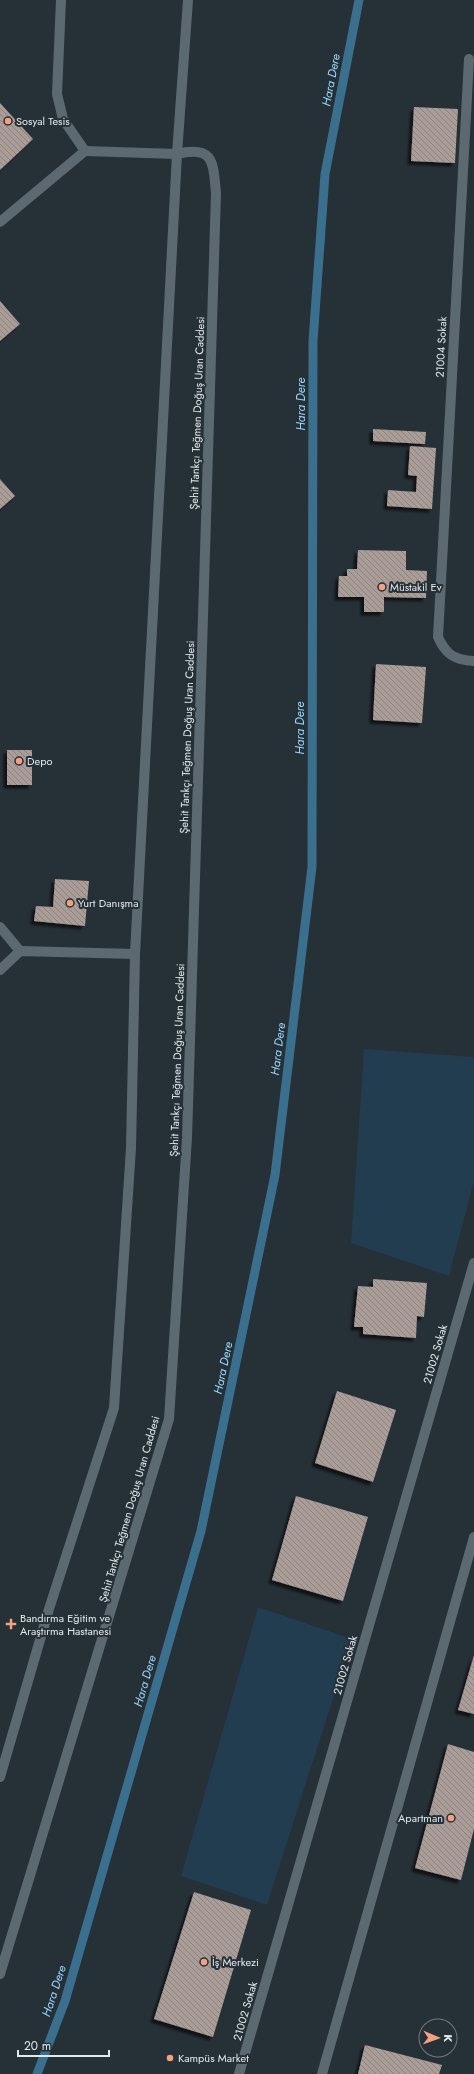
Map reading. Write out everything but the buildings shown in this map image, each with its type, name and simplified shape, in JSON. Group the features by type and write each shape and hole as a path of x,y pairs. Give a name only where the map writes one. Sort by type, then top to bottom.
{"street":[{"path":"61,0 57,94 63,119 85,151"},
{"path":"0,1777 49,1609 114,1408 131,1148 135,954 177,154 188,0"},
{"name":"21004 Sokak","path":"469,59 438,637 444,648 453,656 460,660 474,661"},
{"name":"Şehit Tankçı Teğmen Doğuş Uran Caddesi","path":"0,1974 169,1419 187,1138 216,193 212,161 205,154 193,150 177,154"},
{"path":"0,222 85,151 177,154"},
{"path":"0,927 20,951"},
{"path":"0,970 20,951 135,954"},
{"name":"21002 Sokak","path":"239,2074 474,1263"},
{"path":"322,2074 474,1537"}],"shaded area":[{"path":"364,1049 474,1057 474,1181 449,1276 351,1243"},
{"path":"258,1607 352,1639 267,1905 181,1876"}],"waterway":[{"name":"Hara Dere","path":"37,2074 65,2001 201,1531 275,1175 312,867 313,341 325,174 359,0"}],"place":[{"name":"Sosyal Tesis","path":"8,121"},
{"name":"Müstakil Ev","path":"382,587"},
{"name":"Depo","path":"19,761"},
{"name":"Yurt Danışma","path":"70,903"},
{"name":"Bandırma Eğitim ve Araştırma Hastanesi","path":"11,1624"},
{"name":"Apartman","path":"451,1818"},
{"name":"İş Merkezi","path":"204,1962"},
{"name":"Kampüs Market","path":"170,2058"}]}
